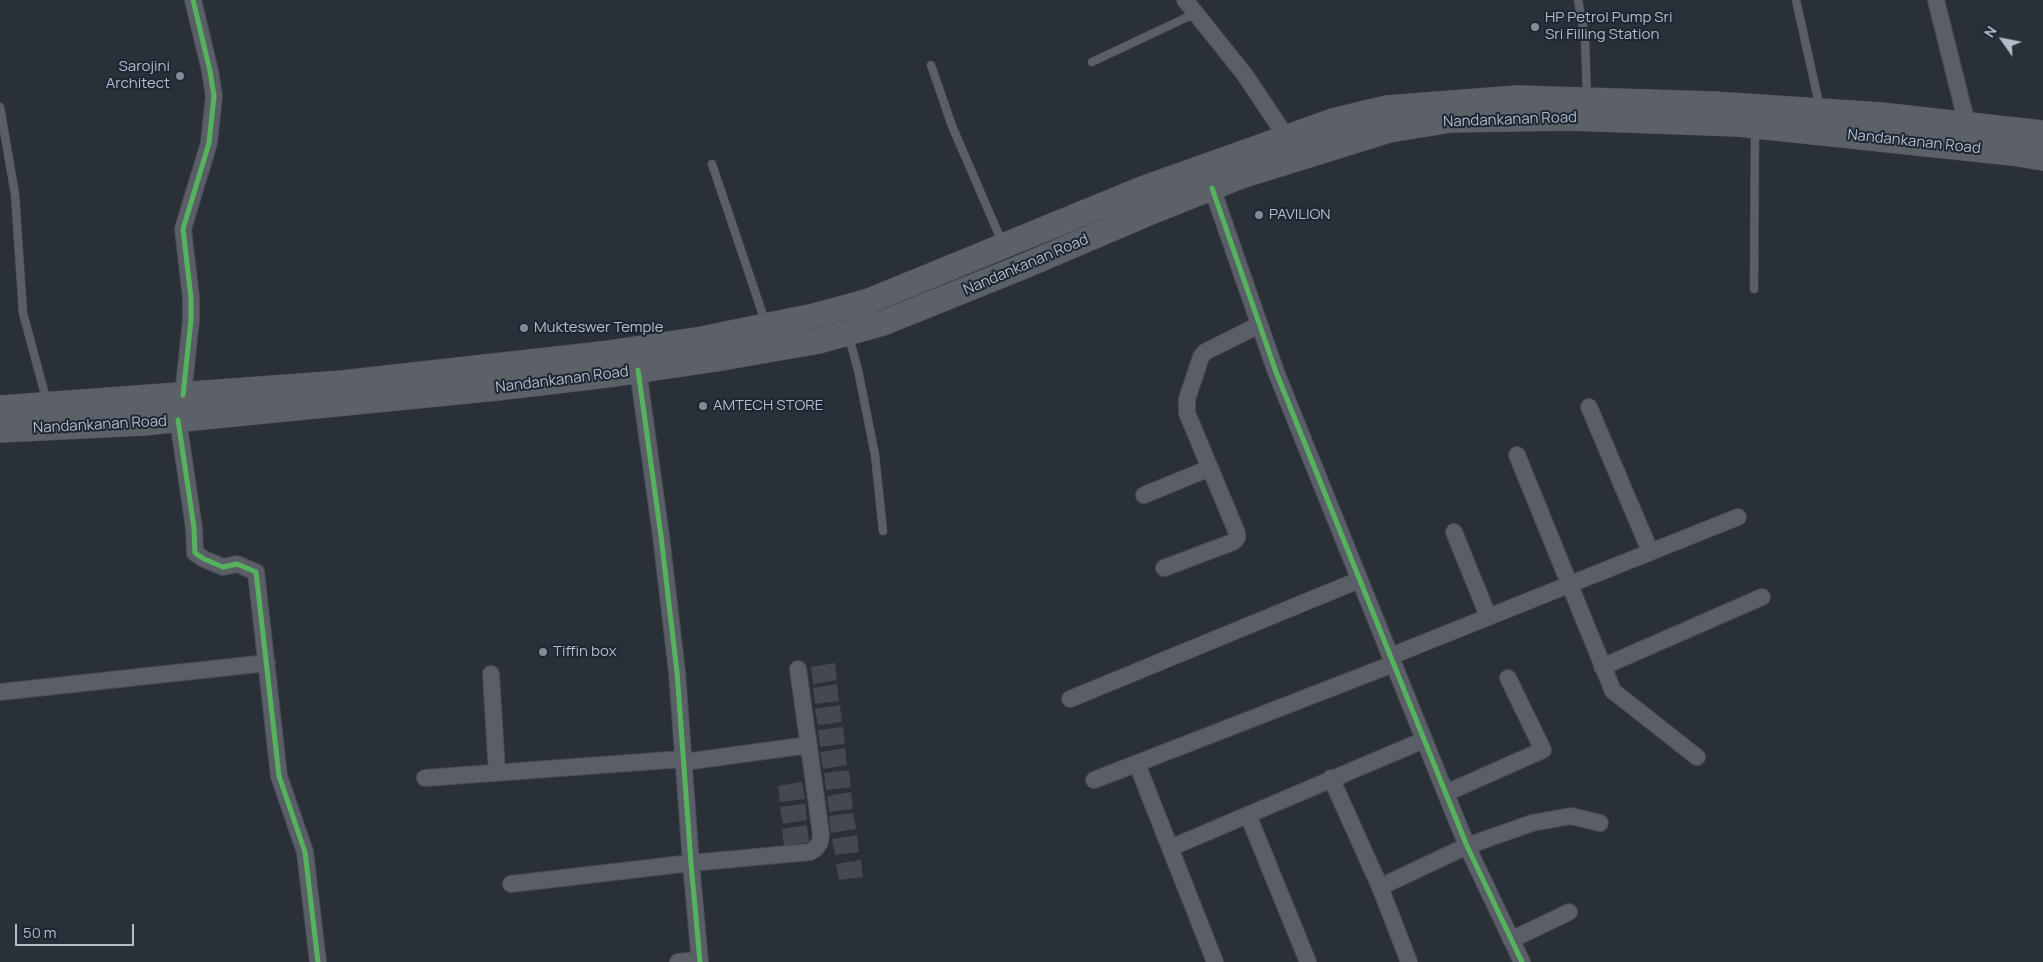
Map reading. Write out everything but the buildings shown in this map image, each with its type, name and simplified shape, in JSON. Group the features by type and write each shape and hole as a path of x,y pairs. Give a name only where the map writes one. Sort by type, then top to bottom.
{"main road":[{"name":"Nandankanan Road","path":"0,408 49,406 342,383 602,354 702,339 814,316 869,301 1152,185 1333,121 1387,108 1517,98 1712,104 1820,111 1880,127 2043,158"},
{"name":"Nandankanan Road","path":"0,430 178,420 497,388 638,370 820,341 892,319 1244,175 1389,130 1451,120 1570,118 1755,125 1880,127 1967,124 2043,133"},
{"path":"1152,185 1160,208"}],"street":[{"path":"183,396 191,314 183,229 209,143 214,96 193,0"},
{"path":"1936,0 1967,124"},
{"path":"1191,6 1245,74 1287,138"},
{"path":"1212,188 1276,372 1359,580 1467,846 1522,962"},
{"path":"1164,568 1233,542 1237,538 1187,413 1186,405 1200,357 1211,348 1259,325"},
{"path":"638,370 661,536 677,672 700,961 678,962"},
{"path":"1589,407 1650,551"},
{"path":"178,420 194,528 195,553 224,567 237,564 256,572 279,776 305,852 318,962"},
{"path":"1517,455 1613,691 1697,757"},
{"path":"1144,495 1210,468"},
{"path":"1094,780 1392,660 1488,616 1738,517"},
{"path":"1454,532 1488,616"},
{"path":"1070,699 1359,580"},
{"path":"1602,667 1762,597"},
{"path":"0,692 266,663"},
{"path":"511,884 691,863 810,852 816,848 820,842 821,834 798,669"},
{"path":"491,674 497,773"},
{"path":"1446,793 1543,750 1508,678"},
{"path":"1170,848 1424,740"},
{"path":"424,778 683,760 809,745"},
{"path":"1137,764 1215,962"},
{"path":"1331,778 1380,887 1409,962"},
{"path":"1248,815 1308,962"},
{"path":"1380,887 1467,846 1532,823 1571,816 1600,823"},
{"path":"1511,940 1569,912"}],"lane":[{"path":"1578,0 1585,37 1587,100"},
{"path":"1796,0 1820,111"},
{"path":"1092,62 1191,6"},
{"path":"931,64 952,126 1004,246"},
{"path":"0,107 15,194 20,295 23,313 49,406"},
{"path":"1754,289 1755,125"},
{"path":"712,164 766,326"},
{"path":"848,333 858,370 875,455 883,532"}],"cycle path":[{"path":"183,395 191,320 191,298 183,229 209,143 214,96 193,0"},
{"path":"1212,188 1276,372 1467,846 1522,962"},
{"path":"638,370 661,536 677,672 700,962"},
{"path":"178,420 194,528 195,553 223,567 237,564 256,572 279,776 305,852 318,962"}],"place":[{"name":"HP Petrol Pump Sri Sri Filling Station","path":"1535,27"},
{"name":"Sarojini Architect","path":"180,76"},
{"name":"PAVILION","path":"1259,215"},
{"name":"Mukteswer Temple","path":"524,328"},
{"name":"AMTECH STORE","path":"703,406"},
{"name":"Tiffin box","path":"543,652"}]}
